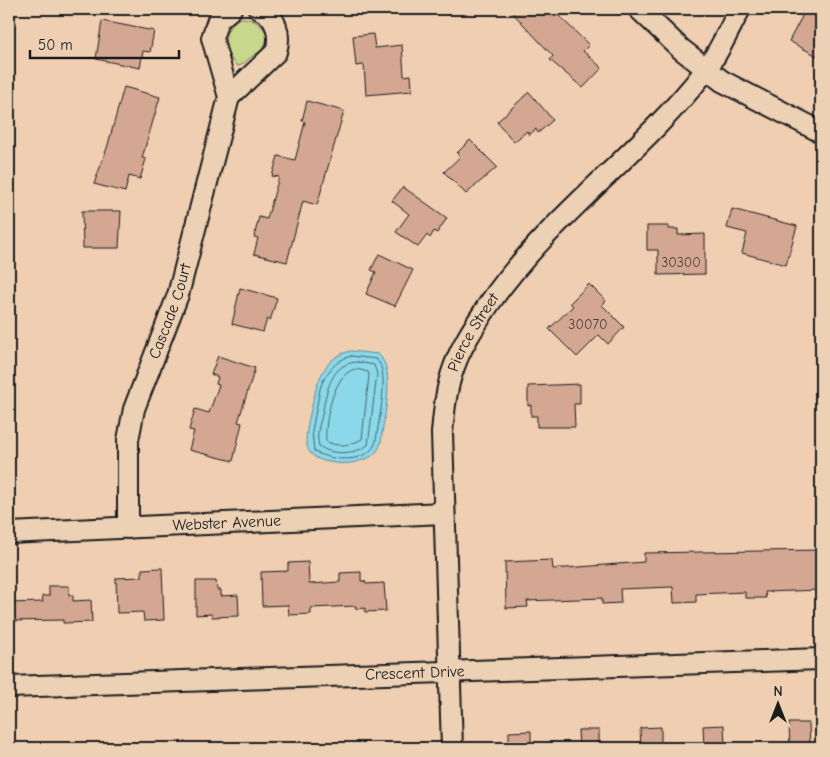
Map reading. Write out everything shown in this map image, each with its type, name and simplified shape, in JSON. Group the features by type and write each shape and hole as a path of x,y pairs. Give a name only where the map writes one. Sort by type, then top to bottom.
{"street":[{"path":"232,9 218,20 212,38 230,96 276,52 278,44 276,26 271,17 259,9"},
{"path":"639,9 706,70 757,100 821,132"},
{"name":"Pierce Street","path":"452,748 442,433 446,398 453,368 471,332 528,254 683,96 706,70 740,9"},
{"name":"Cascade Court","path":"128,528 128,440 134,409 178,295 230,96"},
{"name":"Webster Avenue","path":"9,533 444,513"},
{"name":"Crescent Drive","path":"9,687 821,659"}],"green space":[{"path":"240,18 246,18 257,23 262,27 267,36 262,49 238,66 228,54 226,41 229,28"}],"water":[{"path":"351,351 378,354 384,362 388,383 381,442 375,453 365,459 346,463 329,462 313,456 309,451 306,438 308,422 321,375 332,360 341,354"}],"building":[{"path":"509,9 552,9 589,45 583,51 602,68 583,88 550,60 553,56"},
{"path":"806,9 821,15 821,58 789,41"},
{"path":"102,21 154,31 150,52 143,51 140,68 96,59"},
{"path":"373,34 375,48 402,45 404,76 411,75 412,91 366,95 364,65 356,66 353,36"},
{"path":"124,87 160,97 142,158 146,159 140,179 129,176 125,192 94,184 107,148"},
{"path":"529,92 553,120 538,133 536,129 529,135 527,131 514,142 497,122"},
{"path":"307,101 344,111 317,205 303,201 287,262 254,254 258,238 254,237 259,217 267,219 279,177 272,176 278,156 295,160 305,122 302,121"},
{"path":"470,140 497,167 466,194 444,172 460,157 457,153"},
{"path":"403,187 447,218 437,233 434,231 430,238 427,235 418,247 396,232 409,214 392,201"},
{"path":"732,209 797,226 786,265 742,253 747,233 727,228"},
{"path":"82,211 121,211 119,248 83,248"},
{"path":"647,226 669,226 669,229 678,229 678,235 705,234 705,274 658,275 658,250 647,250"},
{"path":"379,254 413,270 395,306 366,294 376,272 371,270"},
{"path":"589,284 606,301 602,305 624,327 608,344 599,335 577,357 549,329 573,306 570,303"},
{"path":"240,288 277,298 270,321 267,319 263,332 232,324"},
{"path":"218,356 255,368 238,422 242,423 233,461 189,450 194,431 189,430 195,409 209,413 219,385 216,384 218,377 211,374"},
{"path":"580,384 580,404 574,404 575,427 537,427 537,416 531,416 531,405 528,406 528,386"},
{"path":"821,550 821,590 765,592 766,598 745,598 745,592 696,594 696,602 674,603 673,587 620,589 621,603 602,604 602,598 527,601 528,607 506,608 505,562 552,560 553,569 644,562 644,553"},
{"path":"308,562 309,584 340,582 340,573 361,572 361,581 365,581 366,584 384,583 386,611 365,612 365,608 356,609 356,606 311,608 311,614 289,615 288,605 262,606 261,572 288,571 288,563"},
{"path":"162,568 164,620 144,621 143,612 117,613 116,578 142,577 142,569"},
{"path":"196,581 216,581 217,590 221,590 221,596 238,595 239,616 212,617 211,614 196,615"},
{"path":"49,586 69,586 69,595 73,595 73,601 91,600 92,622 63,623 63,620 9,621 9,603 43,602 42,596 49,596"},
{"path":"789,723 809,723 810,748 790,748"},
{"path":"724,725 725,748 704,748 703,726"},
{"path":"661,727 661,748 641,748 640,728"},
{"path":"578,730 599,730 599,748 579,748"},
{"path":"531,731 531,748 509,748 509,732"}]}
